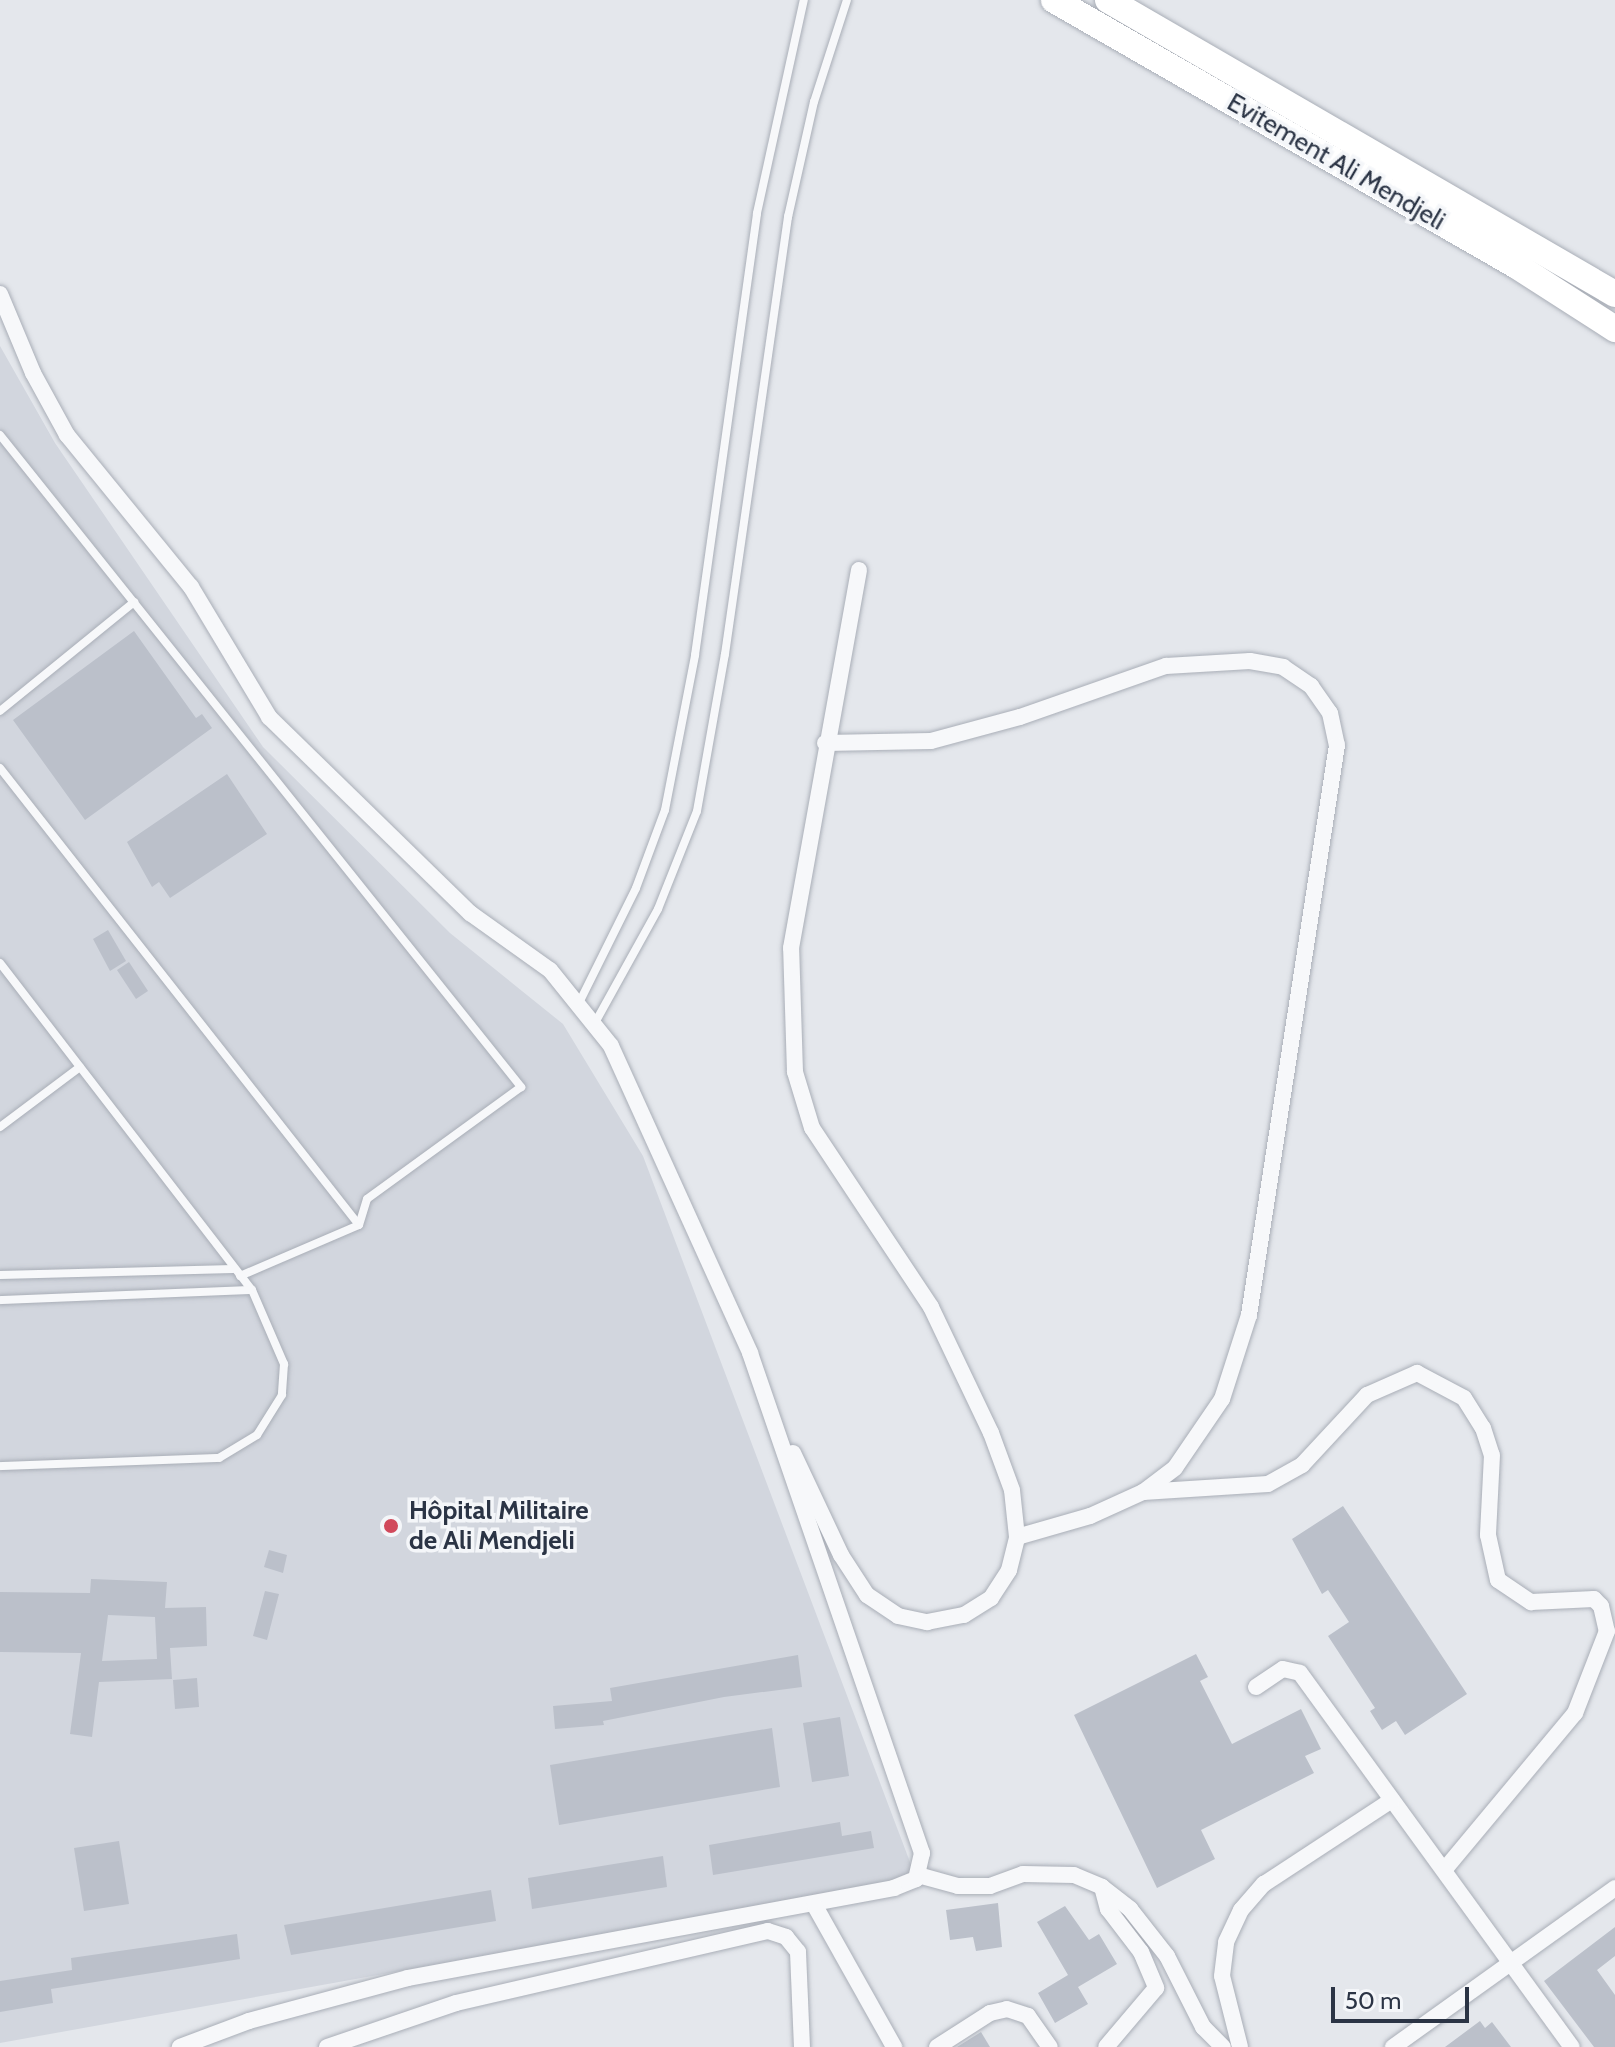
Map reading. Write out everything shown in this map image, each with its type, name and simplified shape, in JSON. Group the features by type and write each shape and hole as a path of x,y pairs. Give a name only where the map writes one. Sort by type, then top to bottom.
{"highway":[{"name":"Evitement Ali Mendjeli","path":"1054,0 1517,266 1615,329"},
{"name":"Evitement Ali Mendjeli","path":"1108,0 1615,294"}],"street":[{"path":"0,294 33,373 67,435 191,587 269,717 433,879 470,913 550,970 596,1021 722,1287 774,1416 841,1555 867,1595 898,1616 927,1622 964,1615 991,1598 1009,1570 1017,1537 1012,1490 991,1433 931,1307 812,1128 798,1092 791,948 825,743 859,570"},
{"path":"825,743 931,741 1180,665 1250,661 1283,667 1311,686 1330,713 1337,745 1249,1315 1222,1399 1175,1468 1143,1492 1090,1516 1017,1537"},
{"path":"1143,1492 1268,1484 1302,1465 1367,1395 1417,1373 1464,1398 1483,1428 1492,1455 1488,1535 1498,1580 1531,1602 1594,1599 1601,1606 1607,1631 1575,1713 1444,1870"},
{"path":"774,1416 820,1562 921,1842 918,1875"},
{"path":"1256,1687 1283,1669 1300,1673 1572,2047"},
{"path":"1240,2047 1222,1976 1226,1942 1241,1910 1264,1884 1392,1800"},
{"path":"180,2047 249,2021 408,1978 700,1921 815,1906 894,1888 918,1875 940,1883 979,1886 1023,1874 1074,1875 1102,1887 1130,1909 1167,1956 1203,2027 1223,2047"},
{"path":"1102,1887 1108,1909 1141,1952 1156,1988 1106,2047"},
{"path":"1393,2047 1615,1888"},
{"path":"815,1906 894,2047"},
{"path":"327,2047 456,2003 768,1931 786,1937 798,1952 802,2047"},
{"path":"937,2047 990,2013 1007,2009 1028,2016 1050,2047"}],"lane":[{"path":"579,1003 636,888 665,810 695,655 757,213 804,0"},
{"path":"596,1021 658,909 697,811 725,654 788,217 814,102 847,0"},
{"path":"0,435 521,1087 367,1199 359,1225"},
{"path":"0,711 134,602"},
{"path":"0,768 359,1225"},
{"path":"0,963 252,1290 284,1364 282,1395 257,1435 219,1458 0,1466"},
{"path":"0,1127 80,1067"},
{"path":"0,1275 236,1273 359,1225"},
{"path":"0,1300 252,1290"}],"shaded area":[{"name":"Hôpital Militaire de Ali Mendjeli","path":"0,346 55,443 263,747 450,933 563,1024 643,1156 916,1878 0,2043"}],"building":[{"path":"134,631 196,718 202,714 212,728 85,820 13,720"},
{"path":"227,774 267,834 170,898 159,882 152,887 127,842"},
{"path":"108,930 126,961 110,971 93,939"},
{"path":"129,962 148,991 136,999 117,970"},
{"path":"1343,1506 1467,1694 1405,1735 1396,1721 1382,1730 1370,1711 1375,1708 1328,1636 1349,1622 1328,1590 1322,1594 1292,1539"},
{"path":"269,1550 287,1555 283,1573 264,1567"},
{"path":"91,1579 167,1582 165,1608 206,1607 207,1646 170,1648 172,1679 99,1682 92,1737 70,1734 81,1653 0,1652 0,1592 90,1593","holes":["108,1615 155,1617 157,1659 102,1661"]},
{"path":"265,1591 279,1594 267,1640 253,1636"},
{"path":"1196,1654 1208,1677 1200,1681 1232,1744 1301,1709 1321,1749 1305,1756 1314,1773 1201,1830 1215,1859 1157,1888 1074,1715"},
{"path":"798,1655 802,1687 724,1697 603,1721 604,1725 555,1729 553,1706 612,1701 610,1688"},
{"path":"197,1678 199,1707 175,1709 173,1680"},
{"path":"840,1717 849,1776 812,1782 803,1723"},
{"path":"772,1728 780,1787 559,1825 550,1765"},
{"path":"840,1822 842,1836 871,1831 874,1848 713,1875 709,1845"},
{"path":"119,1841 129,1904 84,1911 74,1848"},
{"path":"663,1856 667,1887 532,1909 528,1878"},
{"path":"491,1890 496,1921 291,1955 284,1925"},
{"path":"998,1903 1002,1947 976,1951 973,1937 950,1940 946,1910"},
{"path":"1065,1906 1089,1940 1099,1934 1117,1964 1078,1987 1088,2004 1055,2023 1038,1993 1068,1975 1037,1922"},
{"path":"1615,1927 1615,1956 1597,1970 1615,1995 1615,2047 1594,2047 1544,1981"},
{"path":"237,1934 240,1959 51,1989 53,2003 0,2012 0,1981 72,1970 71,1958"},
{"path":"1480,2021 1485,2028 1492,2022 1511,2047 1445,2047"},
{"path":"981,2032 990,2047 957,2047"}],"place":[{"name":"Hôpital Militaire de Ali Mendjeli","path":"391,1526"}]}
